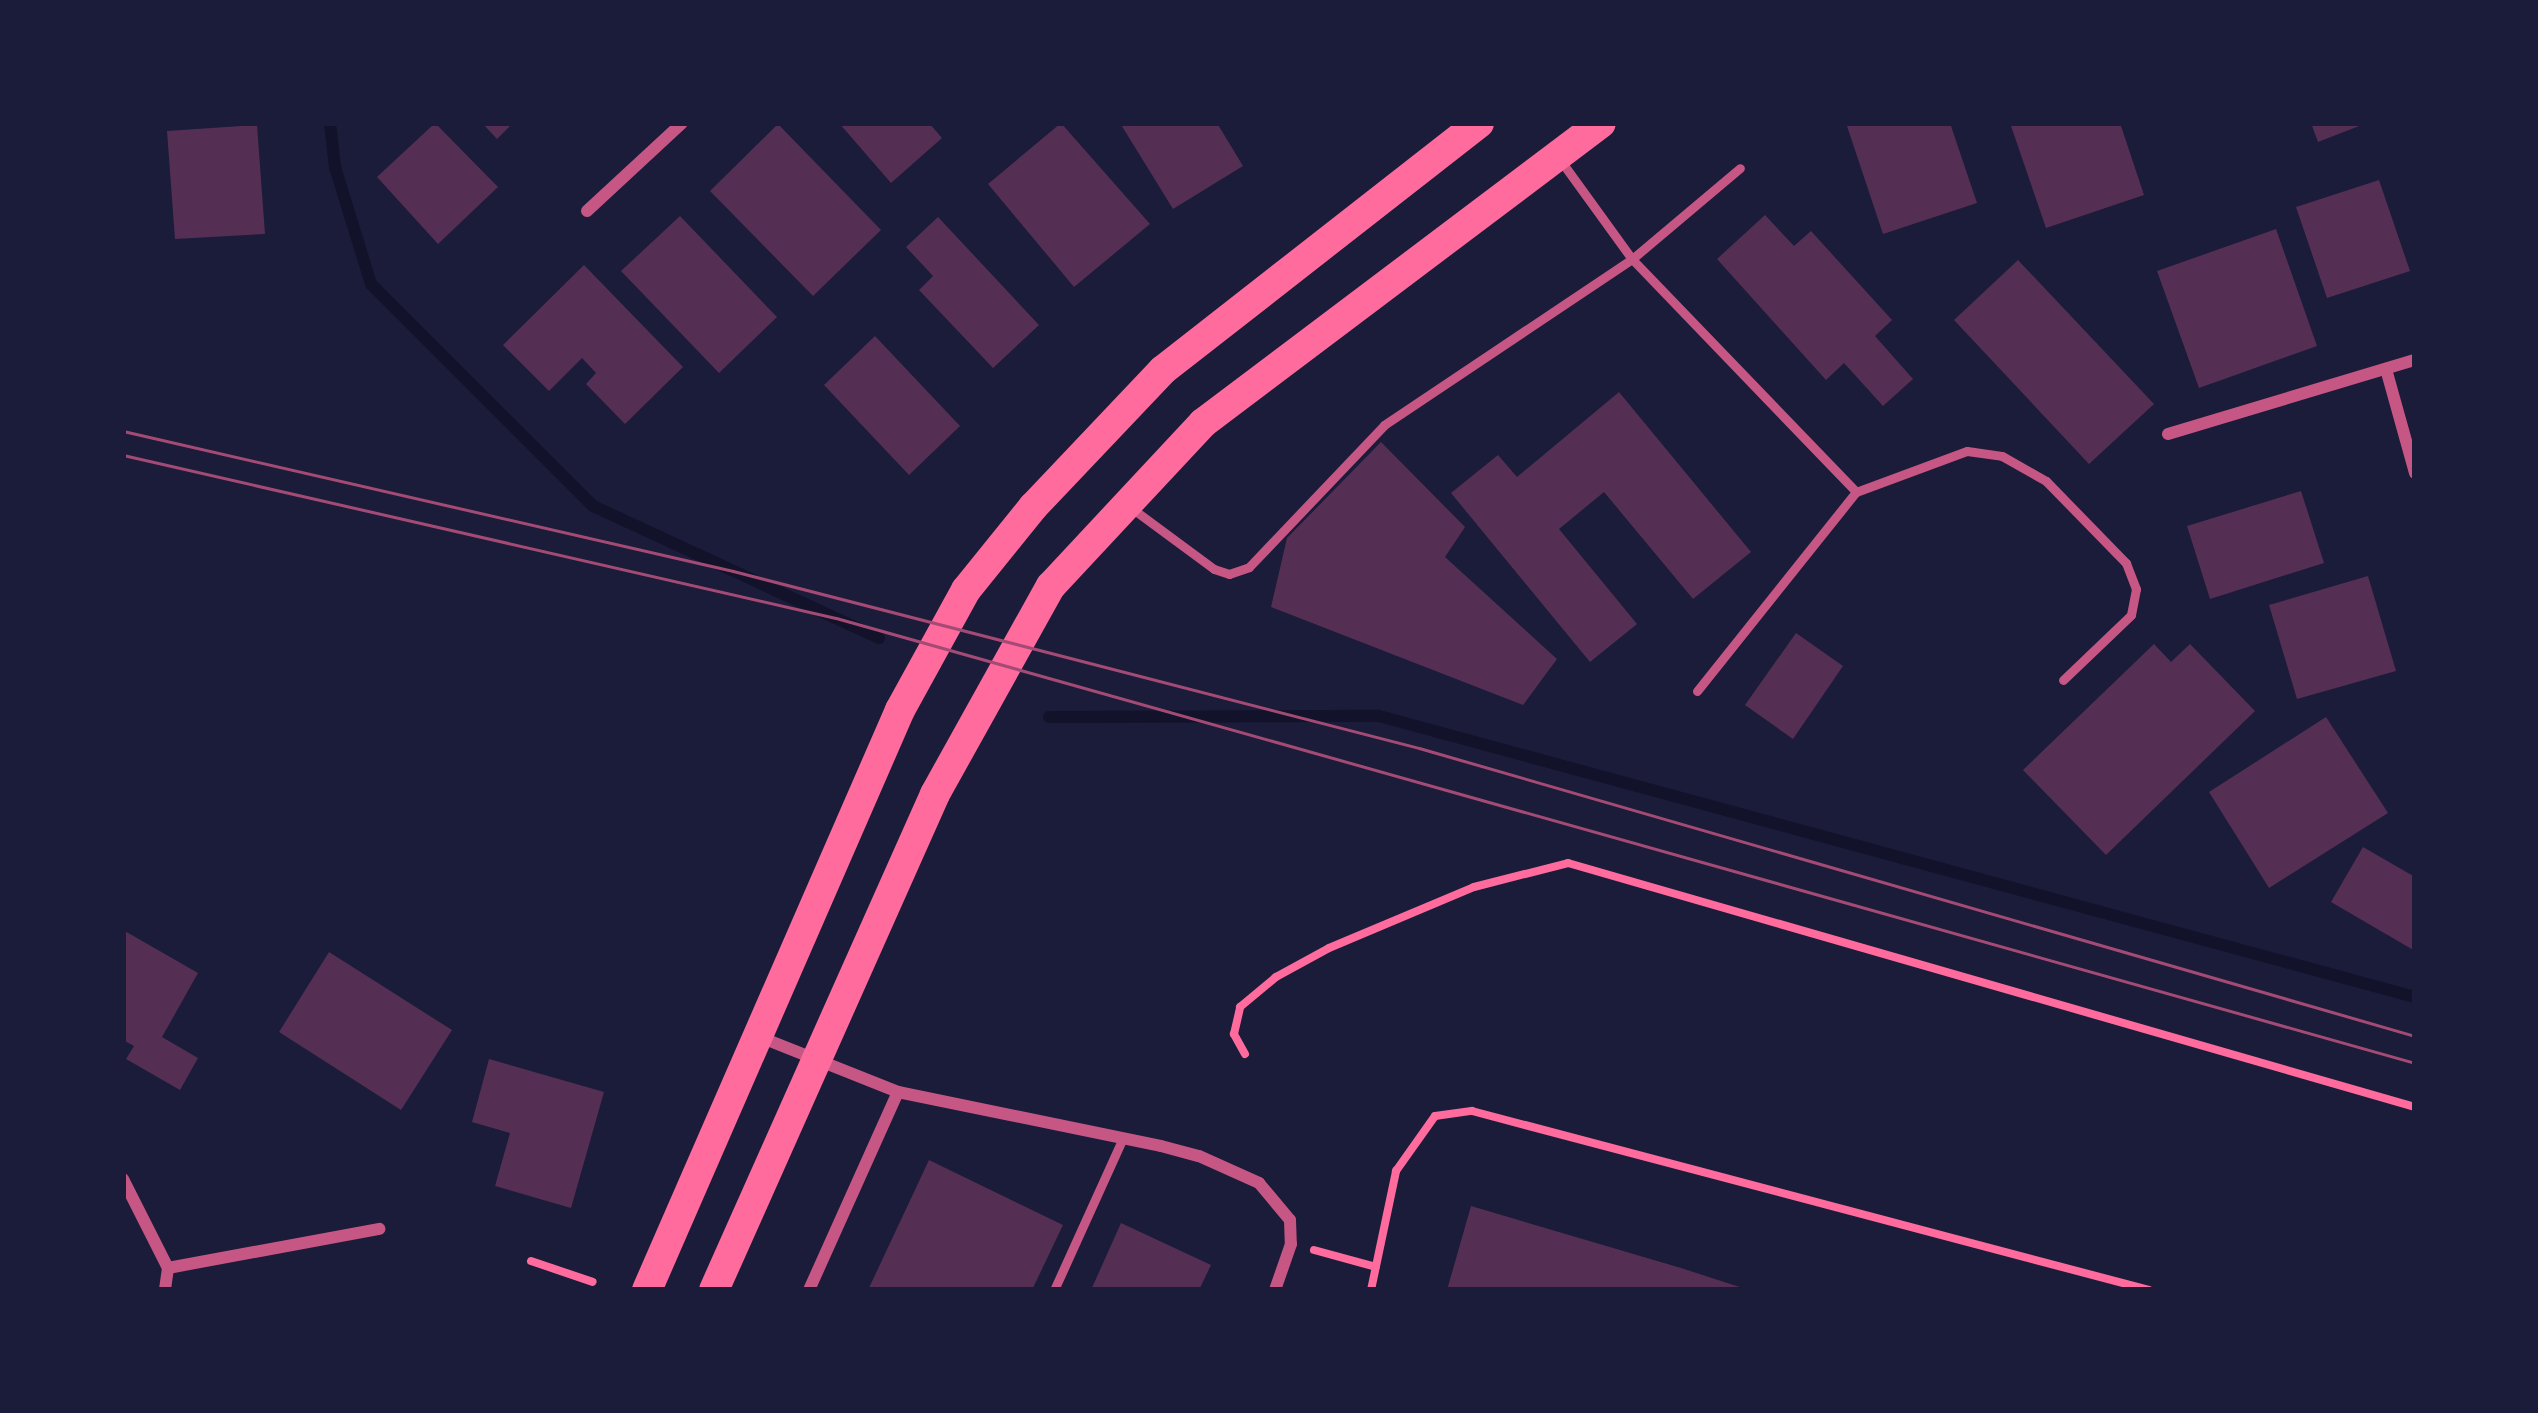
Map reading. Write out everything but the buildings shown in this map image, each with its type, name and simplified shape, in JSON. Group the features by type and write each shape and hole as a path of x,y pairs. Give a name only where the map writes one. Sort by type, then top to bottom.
{"main road":[{"path":"647,1290 900,710 979,574 1033,507 1162,370 1479,123"},
{"path":"714,1290 934,794 1051,586 1203,423 1601,123"}],"street":[{"path":"587,211 682,123"},
{"path":"2168,434 2415,360"},
{"path":"2386,369 2415,473"},
{"path":"760,1037 898,1092 1199,1156 1258,1183 1290,1220 1291,1244 1278,1284"},
{"path":"809,1290 898,1092"},
{"path":"123,1179 168,1268 165,1290"},
{"path":"168,1268 379,1229"}],"lane":[{"path":"1558,157 1632,259 1856,492"},
{"path":"1124,503 1214,569 1239,572 1256,560 1384,425 1632,259 1741,168"},
{"path":"1697,691 1856,492 1967,452 2002,456 2046,481 2126,563 2136,589 2131,615 2062,680"},
{"path":"1054,1290 1121,1142"}],"path":[{"path":"1245,1054 1234,1034 1240,1007 1276,977 1329,948 1474,887 1568,863 2415,1107"},
{"path":"1371,1290 1396,1171 1435,1116 1472,1111 2149,1290"},
{"path":"1291,1244 1376,1267"},
{"path":"531,1262 593,1282"}],"waterway":[{"path":"330,123 335,167 371,284 593,506 879,638"},
{"path":"1049,717 1379,716 2415,997"}],"tram line":[{"path":"123,431 733,571 1419,748 2415,1036"},
{"path":"123,455 836,618 2415,1063"}]}
